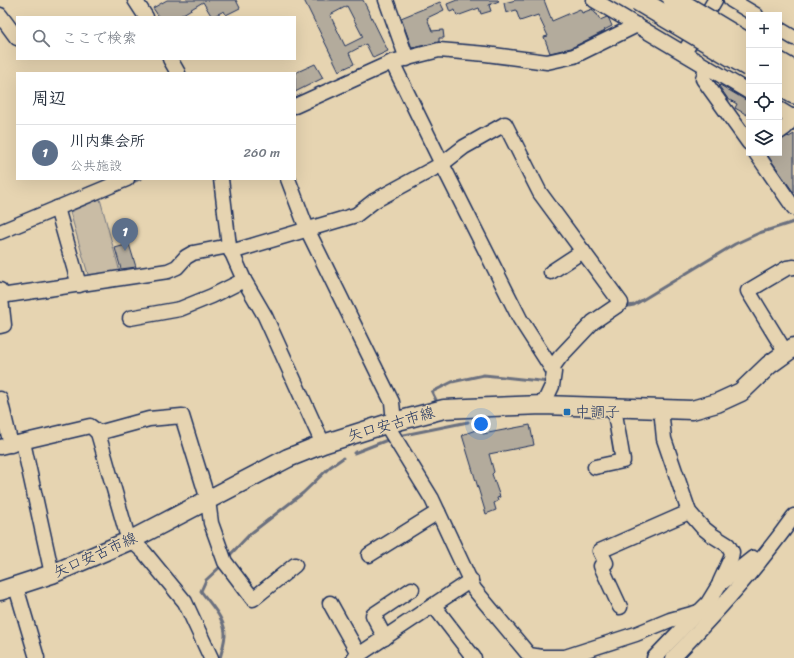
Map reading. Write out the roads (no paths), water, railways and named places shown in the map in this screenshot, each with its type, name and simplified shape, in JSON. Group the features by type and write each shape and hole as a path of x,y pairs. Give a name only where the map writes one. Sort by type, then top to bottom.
{"highway":[{"path":"638,0 746,64"},
{"path":"674,0 746,43"},
{"path":"782,65 794,72"},
{"path":"782,86 794,93"}],"main road":[{"name":"矢口安古市線","path":"8,589 52,574 131,540 288,458 322,444 390,423 444,409 543,405 692,410 717,403 741,392 769,365 790,350"}],"street":[{"path":"386,0 406,59"},
{"path":"594,0 746,90"},
{"path":"684,53 715,0"},
{"path":"731,0 751,12"},
{"path":"139,1 146,16"},
{"path":"0,16 16,37"},
{"path":"296,106 392,62 439,50 486,54 547,62 574,56 637,25"},
{"path":"782,31 794,38"},
{"path":"171,60 177,72"},
{"path":"392,62 520,319 554,372 552,386 543,405"},
{"path":"706,67 704,79 746,139"},
{"path":"782,111 794,117 782,129"},
{"path":"0,326 4,325 0,293 79,285 168,272 177,267 193,252 230,249 356,215 374,201 442,164 464,147 505,124 540,193 621,304 593,322 560,357 552,368"},
{"path":"758,156 794,208"},
{"path":"0,232 125,180"},
{"path":"221,180 230,249 244,280 265,316 322,444"},
{"path":"288,180 307,229 392,402 390,423 438,512 474,588 527,656 563,658 636,634 670,620 699,612"},
{"path":"57,208 79,285"},
{"path":"551,272 583,251"},
{"path":"790,350 748,291 786,268 794,267"},
{"path":"130,318 180,309 212,296 244,280"},
{"path":"0,398 11,445 52,574"},
{"path":"595,467 623,461 614,408"},
{"path":"654,658 708,603 719,585 731,558 732,552 728,545 702,527 689,512 664,439 661,408"},
{"path":"98,434 149,419 182,416 208,500 211,523 225,562 253,599 295,565"},
{"path":"11,445 90,426 94,429 98,434 126,531 131,540 144,552 185,602 211,658"},
{"path":"369,555 438,512"},
{"path":"620,607 601,566 606,564 600,551 689,512"},
{"path":"673,658 716,613 794,516"},
{"path":"719,585 753,558 758,562"},
{"path":"330,603 357,656 471,580"},
{"path":"8,589 38,658"},
{"path":"385,638 373,615 412,589"},
{"path":"434,606 474,658"}],"waterway":[{"path":"131,183 138,180"},
{"path":"623,307 634,305 735,244 759,233 794,222"},
{"path":"438,404 432,392 452,382 484,375 549,382"},
{"path":"399,436 468,422"},
{"path":"354,453 390,439"},
{"path":"228,557 250,534 303,493 330,467 343,458"},
{"path":"220,658 225,630 217,612 201,591 206,580 221,566"}],"place":[{"name":"川内集会所","path":"125,251"},
{"name":"中調子","path":"567,412"}]}
